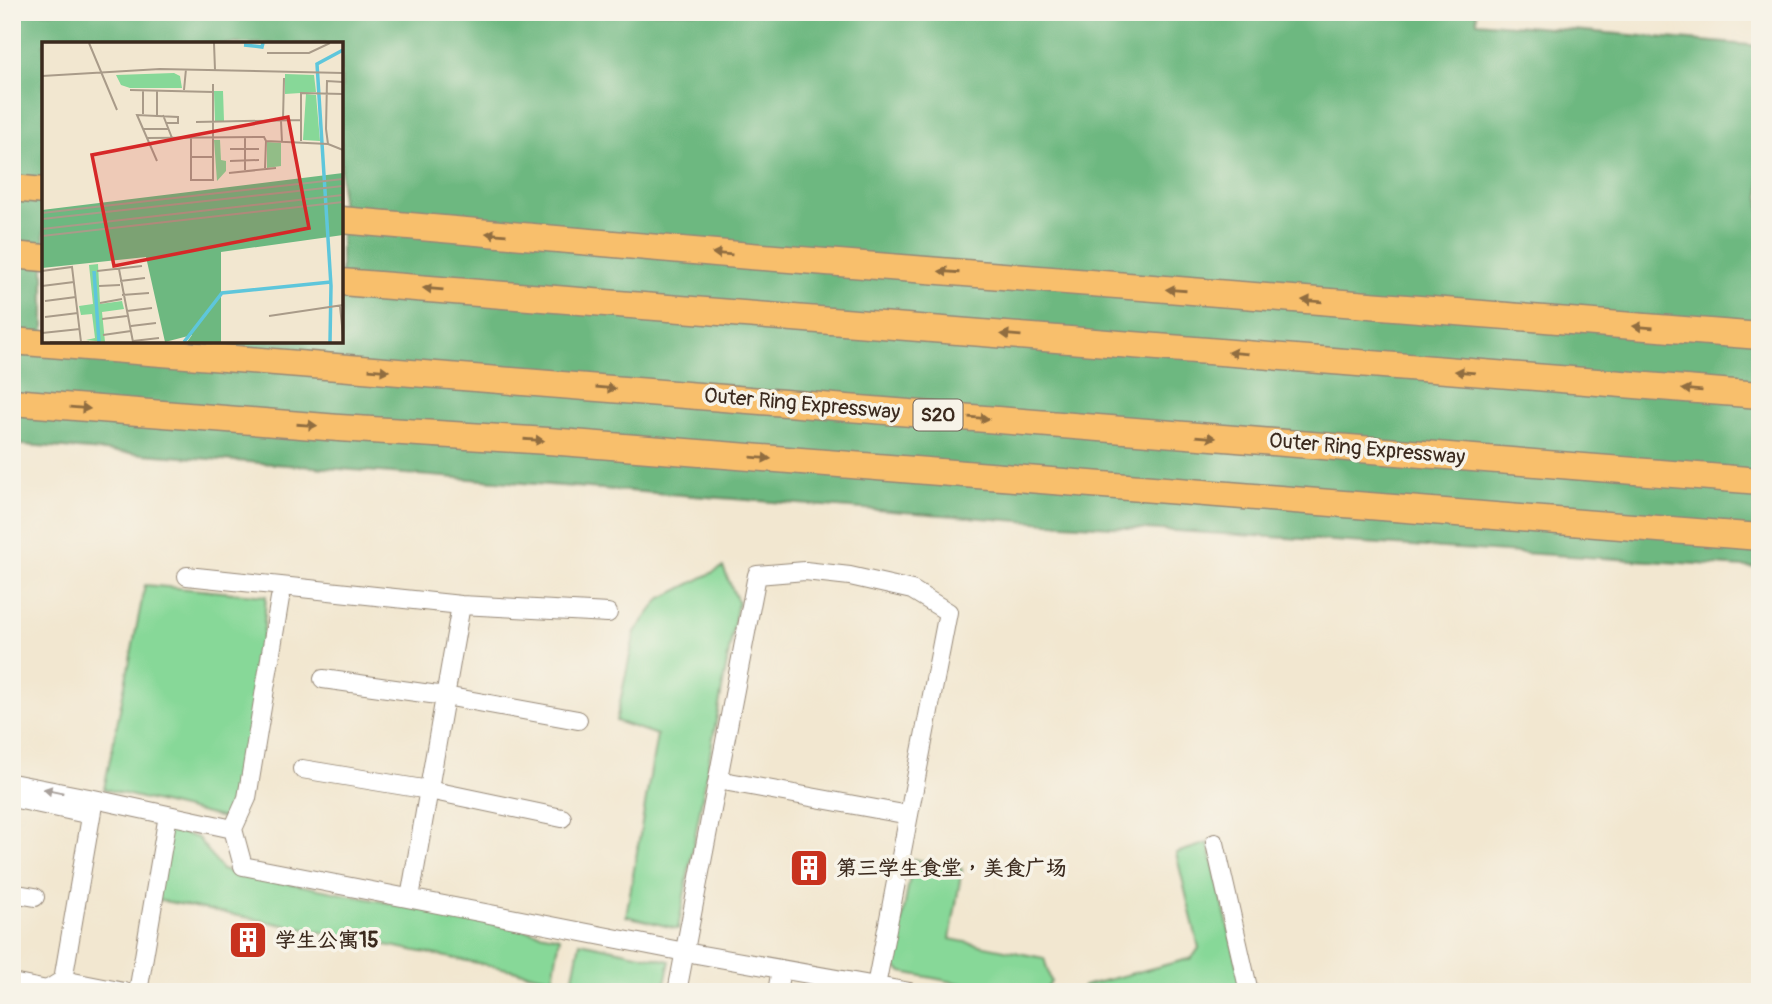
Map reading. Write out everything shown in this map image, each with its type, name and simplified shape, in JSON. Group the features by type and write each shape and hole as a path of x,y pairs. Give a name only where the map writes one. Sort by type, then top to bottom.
{"highway":[{"path":"12,188 42,191"},
{"path":"343,219 750,257 1760,336"},
{"path":"12,255 42,258"},
{"path":"343,282 1760,395"},
{"name":"Outer Ring Expressway","path":"12,341 1760,481"},
{"path":"12,402 326,427 548,441 1760,537"}],"lane":[{"path":"677,992 757,575 805,571 850,576 912,590 948,612 876,986"},
{"path":"187,576 461,605 608,613"},
{"path":"280,598 247,798 233,829 243,866 685,952 910,992"},
{"path":"410,898 461,605"},
{"path":"323,679 445,696 578,720"},
{"path":"302,769 429,790 562,818"},
{"path":"718,780 909,815"},
{"path":"12,783 92,807"},
{"path":"12,798 167,815 233,829"},
{"path":"63,980 92,807"},
{"path":"138,992 167,815"},
{"path":"1215,843 1249,992"},
{"path":"12,893 35,897"},
{"path":"777,992 781,969"},
{"path":"12,982 47,991 63,980 124,992"}],"green space":[{"path":"12,12 1476,12 1477,22 1760,46 1760,568 1048,523 12,444"},
{"path":"723,567 738,602 678,929 626,916 657,735 616,721 635,632 660,599"},
{"path":"145,585 266,596 260,687 240,791 224,818 104,789"},
{"path":"165,828 198,838 222,870 560,937 553,978 153,899"},
{"path":"1208,843 1244,992 1080,992 1083,986 1192,958 1199,948 1176,853"},
{"path":"913,859 962,869 950,939 1044,958 1051,982 1044,992 1004,992 902,972 894,966"},
{"path":"580,942 670,961 663,992 570,992"}],"place":[{"name":"第三学生食堂，美食广场","path":"809,868"},
{"name":"学生公寓15","path":"248,940"}]}
